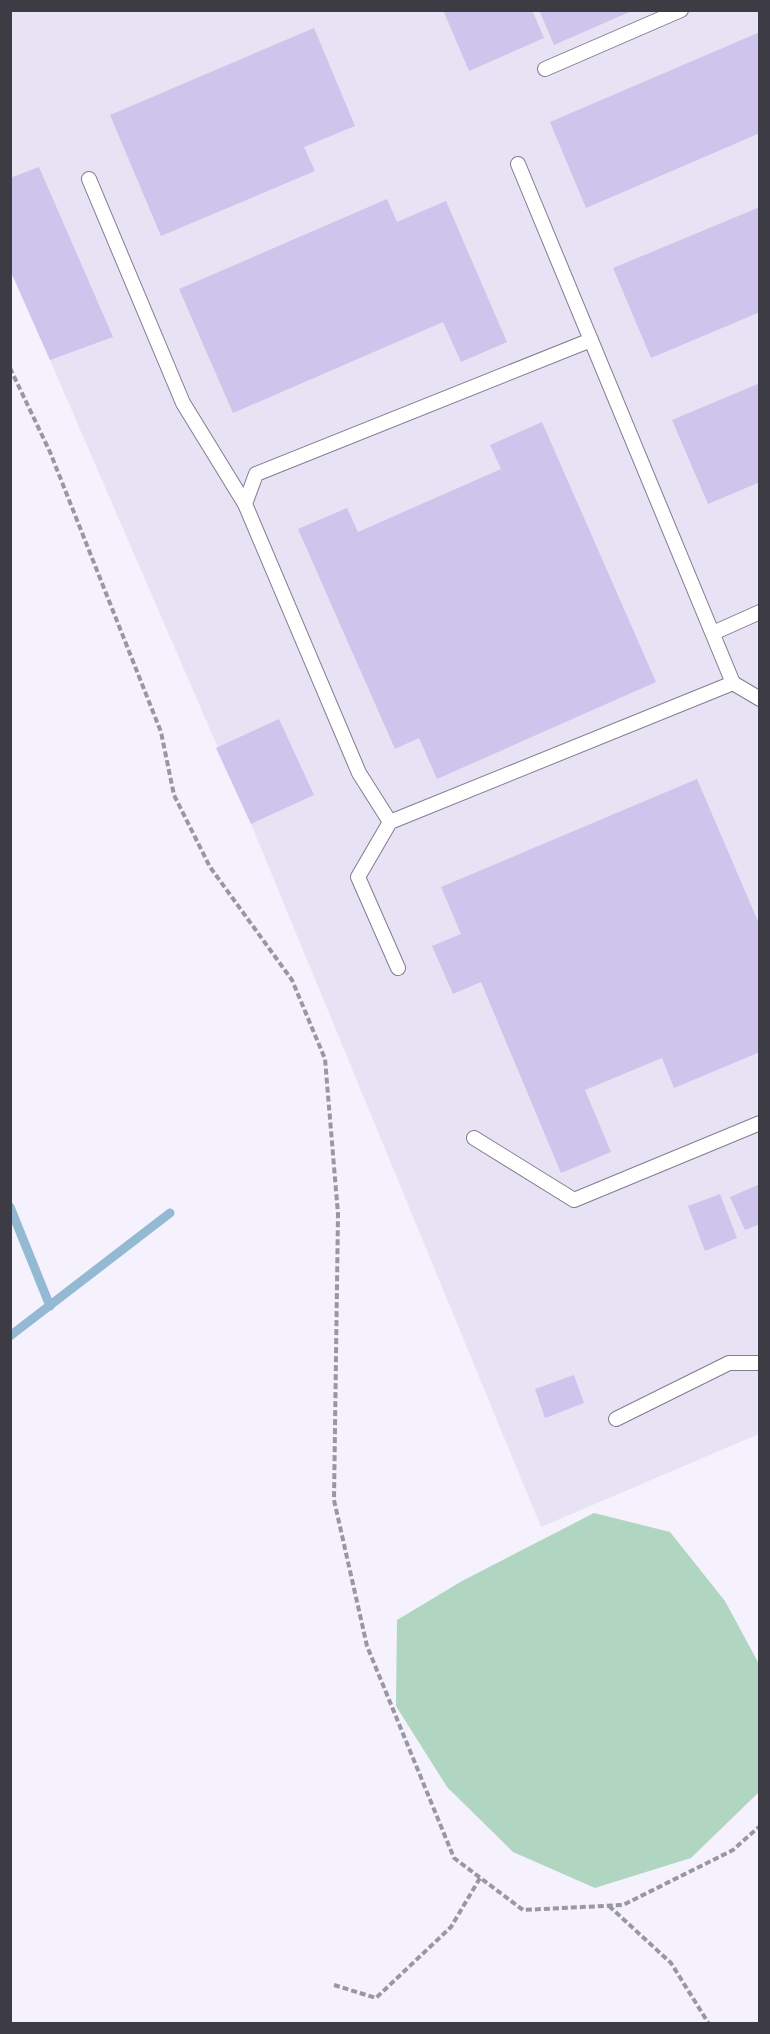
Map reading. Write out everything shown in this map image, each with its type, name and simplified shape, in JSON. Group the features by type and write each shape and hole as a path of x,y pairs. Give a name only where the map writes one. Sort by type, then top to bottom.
{"lane":[{"path":"545,69 681,10"},
{"path":"518,164 733,682 759,699"},
{"path":"89,179 183,403 245,504 359,773 390,822"},
{"path":"245,504 256,474 591,340"},
{"path":"713,633 759,612"},
{"path":"398,968 358,877 390,822 733,682"},
{"path":"474,1138 574,1200 759,1123"},
{"path":"616,1419 729,1363 759,1363"}],"path":[{"path":"10,368 50,452 161,732 174,795 210,867 292,980 325,1059 338,1214 334,1500 367,1646 454,1858 523,1910 623,1905 733,1850 759,1826"},
{"path":"334,1985 376,1998 451,1927 480,1878"},
{"path":"608,1906 671,1964 709,2024"}],"shaded area":[{"path":"10,11 759,11 759,1434 541,1527 251,824 11,270"}],"green space":[{"path":"594,1513 670,1532 725,1601 759,1664 759,1792 691,1858 595,1888 513,1852 447,1787 396,1706 397,1620 462,1581"}],"building":[{"path":"443,10 532,10 544,38 469,71"},
{"path":"539,10 634,10 554,45"},
{"path":"314,28 355,126 304,147 315,171 161,236 110,115"},
{"path":"760,32 760,133 586,208 550,122"},
{"path":"39,167 113,337 50,360 10,270 10,178"},
{"path":"387,199 397,222 446,201 507,342 461,362 443,322 233,413 179,289"},
{"path":"760,207 760,312 651,358 613,268"},
{"path":"760,383 760,482 708,504 672,420"},
{"path":"542,422 656,682 437,779 419,738 395,749 298,529 347,508 358,532 501,469 490,445"},
{"path":"279,719 314,795 251,824 216,748"},
{"path":"697,779 760,926 760,1052 674,1088 662,1058 585,1090 611,1152 561,1173 481,982 453,994 432,946 461,934 441,887"},
{"path":"760,1184 760,1224 745,1230 730,1197"},
{"path":"720,1194 737,1238 705,1251 688,1206"},
{"path":"574,1375 584,1403 545,1418 535,1389"}],"waterway":[{"path":"10,1207 50,1306"},
{"path":"10,1336 170,1213"}]}
